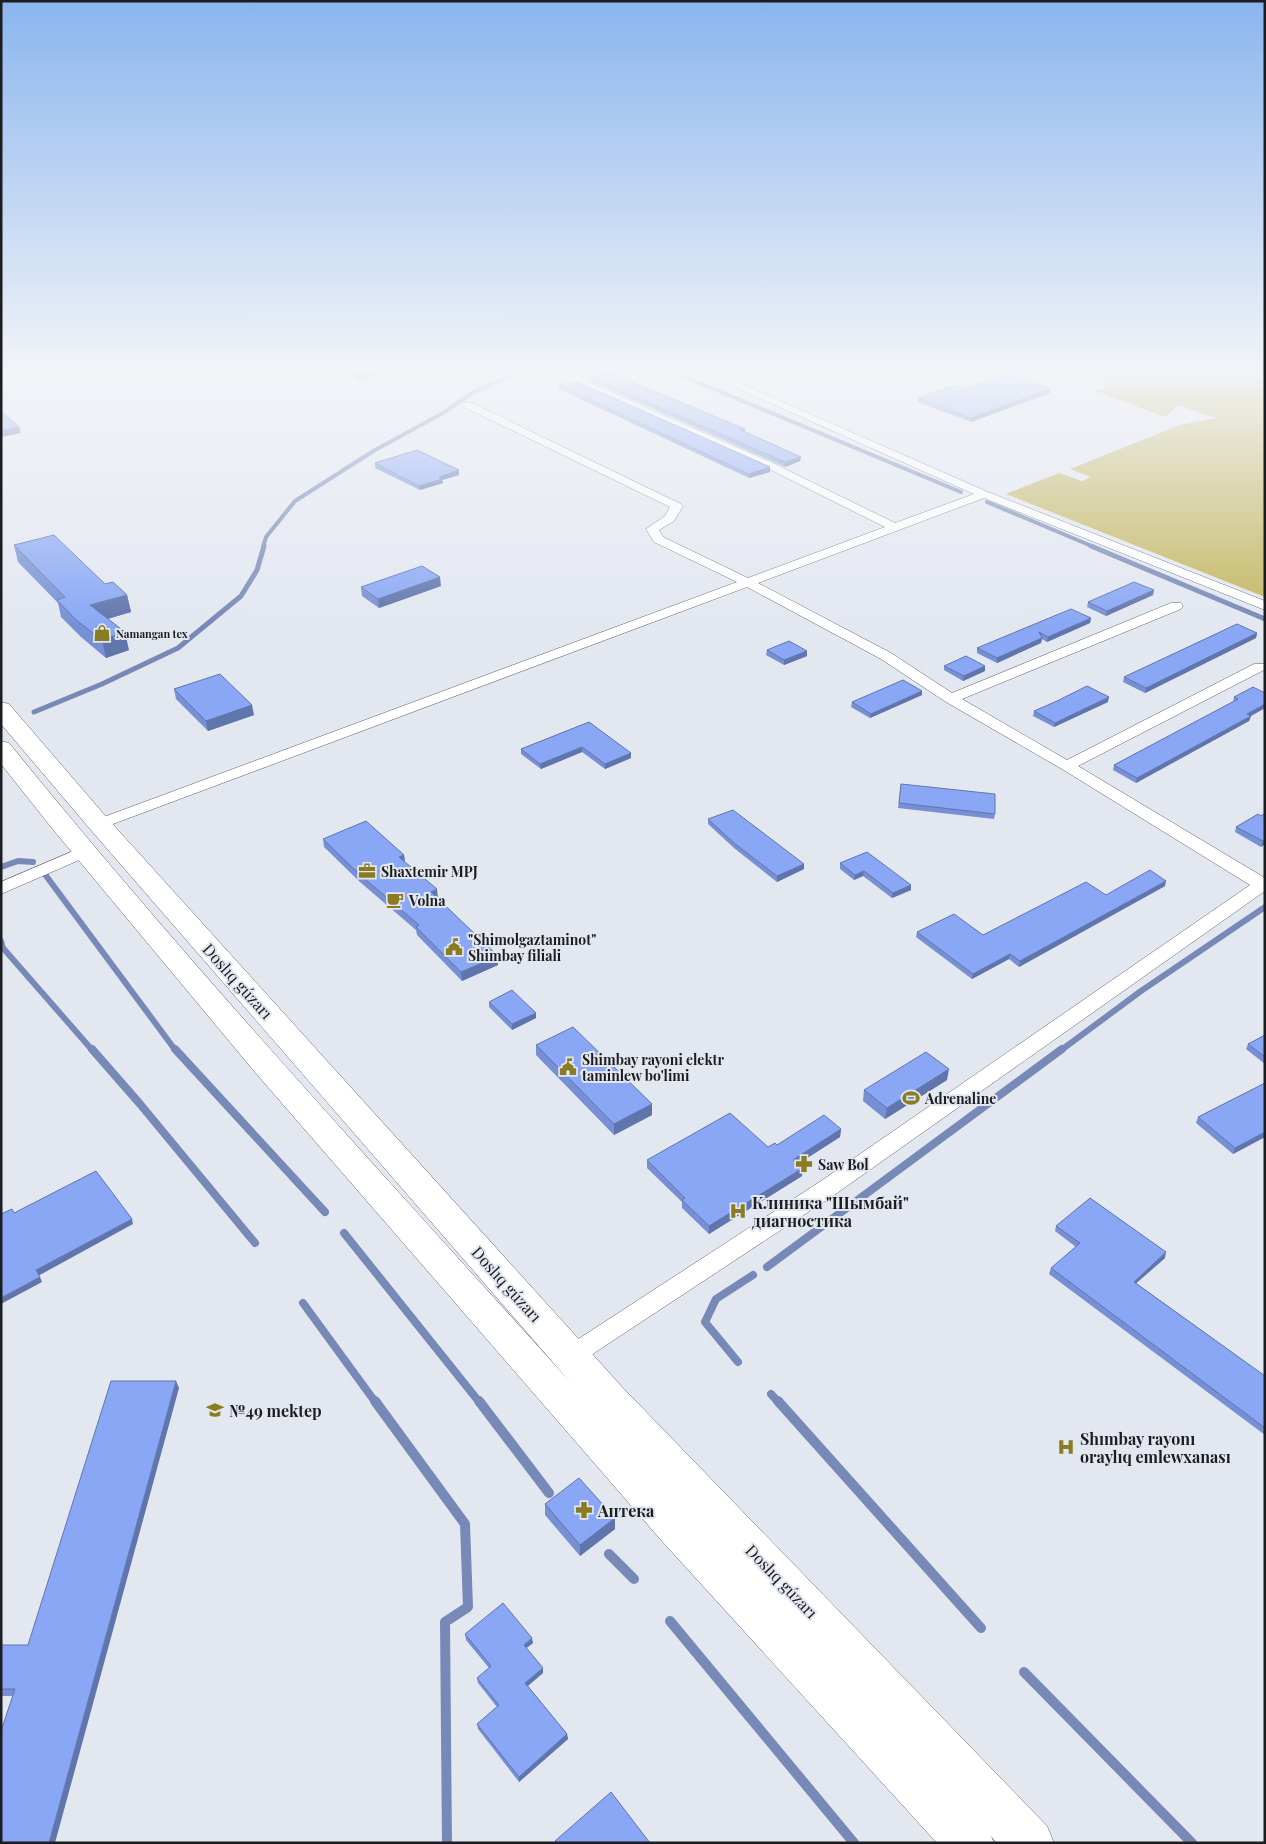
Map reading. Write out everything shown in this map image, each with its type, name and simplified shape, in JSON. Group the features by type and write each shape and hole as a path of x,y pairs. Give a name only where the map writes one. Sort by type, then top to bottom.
{"main road":[{"name":"Doslıq gúzarı","path":"1,709 92,837 265,1062 654,1503 970,1843"},
{"name":"Doslıq gúzarı","path":"1,748 92,837 610,1400 1030,1843"},
{"path":"654,1503 685,1478"}],"street":[{"path":"571,1356 829,1187 1263,884 952,699 886,656 747,582 658,539 652,529 670,518 677,506 572,455"},
{"path":"746,455 892,526"},
{"path":"895,455 984,494 1265,606"},
{"path":"1,889 92,837 892,526 984,494"},
{"path":"952,699 1176,606"},
{"path":"1067,766 1259,667"}],"shaded area":[{"path":"1105,455 1265,455 1265,597 1006,494 1059,473 1082,481 1091,477 1070,469"}],"building":[{"path":"401,455 428,455 459,470 439,477 442,479 419,486 375,463"},
{"path":"709,455 743,455 770,467 749,474"},
{"path":"769,455 797,455 801,457 785,462"},
{"path":"54,535 105,584 113,582 127,595 90,605 125,632 102,640 76,620 57,600 65,597 14,545"},
{"path":"422,566 440,577 378,599 361,587"},
{"path":"1134,582 1154,590 1107,611 1088,602"},
{"path":"1071,609 1091,618 1048,637 1039,632 1042,638 997,658 977,648"},
{"path":"1237,624 1257,633 1146,688 1124,677"},
{"path":"789,641 807,651 784,660 767,650"},
{"path":"966,656 985,666 964,676 944,666"},
{"path":"220,674 252,705 206,721 174,689"},
{"path":"903,680 922,691 871,714 852,702"},
{"path":"1087,686 1109,697 1055,723 1034,711 1057,701"},
{"path":"1253,687 1265,693 1265,704 1247,714 1251,716 1137,778 1114,765 1238,699 1234,697"},
{"path":"589,722 631,753 605,764 582,747 540,764 521,749"},
{"path":"901,784 995,794 995,814 899,803"},
{"path":"733,810 804,864 777,876 734,843 708,819"},
{"path":"1265,813 1265,840 1263,841 1236,827 1258,814 1261,816"},
{"path":"366,821 404,855 399,857 437,889 431,892 498,956 461,972 416,927 419,925 359,874 323,839"},
{"path":"867,852 911,885 893,893 864,871 855,875 840,863"},
{"path":"1150,870 1166,881 1020,961 1010,954 973,974 917,932 954,914 983,935 1086,882 1106,895"},
{"path":"512,990 536,1013 512,1024 489,1002"},
{"path":"573,1027 652,1104 614,1124 536,1045"},
{"path":"1265,1035 1265,1057 1248,1044"},
{"path":"926,1052 949,1069 887,1108 864,1090"},
{"path":"1265,1083 1265,1132 1235,1148 1198,1117"},
{"path":"730,1113 768,1147 775,1143 777,1145 824,1115 841,1129 793,1160 803,1168 709,1226 682,1200 685,1198 647,1160"},
{"path":"96,1171 132,1219 36,1270 40,1277 1,1298 1,1214 12,1209 14,1213"},
{"path":"1090,1198 1166,1252 1134,1282 1265,1376 1265,1428 1051,1268 1080,1243 1056,1226"},
{"path":"111,1381 176,1381 49,1843 1,1843 1,1731 15,1689 1,1689 1,1645 28,1645"},
{"path":"579,1478 615,1518 580,1545 545,1504"},
{"path":"503,1603 532,1638 524,1645 543,1668 525,1683 567,1734 519,1777 477,1724 499,1705 477,1678 491,1666 465,1634"},
{"path":"611,1792 650,1843 557,1843 555,1841"}],"waterway":[{"path":"263,547 266,537 295,501 367,455"},
{"path":"872,455 961,492"},
{"path":"987,502 1094,547"},
{"path":"34,712 102,684 178,648 241,596 257,570 264,546"},
{"path":"1091,546 1265,619"},
{"path":"1,867 18,861 33,862"},
{"path":"44,873 176,1051"},
{"path":"1060,1051 1141,991 1265,907"},
{"path":"1,941 3,948 93,1051"},
{"path":"92,1049 255,1243"},
{"path":"175,1049 325,1212"},
{"path":"767,1267 1062,1049"},
{"path":"344,1233 480,1403"},
{"path":"738,1362 705,1322 716,1299 753,1275"},
{"path":"303,1303 376,1403"},
{"path":"771,1394 779,1403"},
{"path":"375,1401 465,1524 468,1607 445,1622 447,1843"},
{"path":"479,1401 549,1493"},
{"path":"778,1401 981,1628"},
{"path":"609,1554 634,1579"},
{"path":"670,1621 854,1843"},
{"path":"1024,1672 1192,1843"}],"place":[{"name":"Namangan tex","path":"102,633"},
{"name":"Shaxtemir MPJ","path":"367,871"},
{"name":"Volna","path":"395,900"},
{"name":"\"Shimolgaztaminot\" Shimbay filiali","path":"454,947"},
{"name":"Shimbay rayoni elektr taminlew bo'limi","path":"568,1067"},
{"name":"Adrenaline","path":"911,1098"},
{"name":"Saw Bol","path":"804,1164"},
{"name":"Клиника \"Шымбай\" диагностика","path":"738,1211"},
{"name":"№49 mektep","path":"215,1410"},
{"name":"Shımbay rayonı oraylıq emlewxanası","path":"1066,1447"},
{"name":"Аптека","path":"584,1510"}]}
